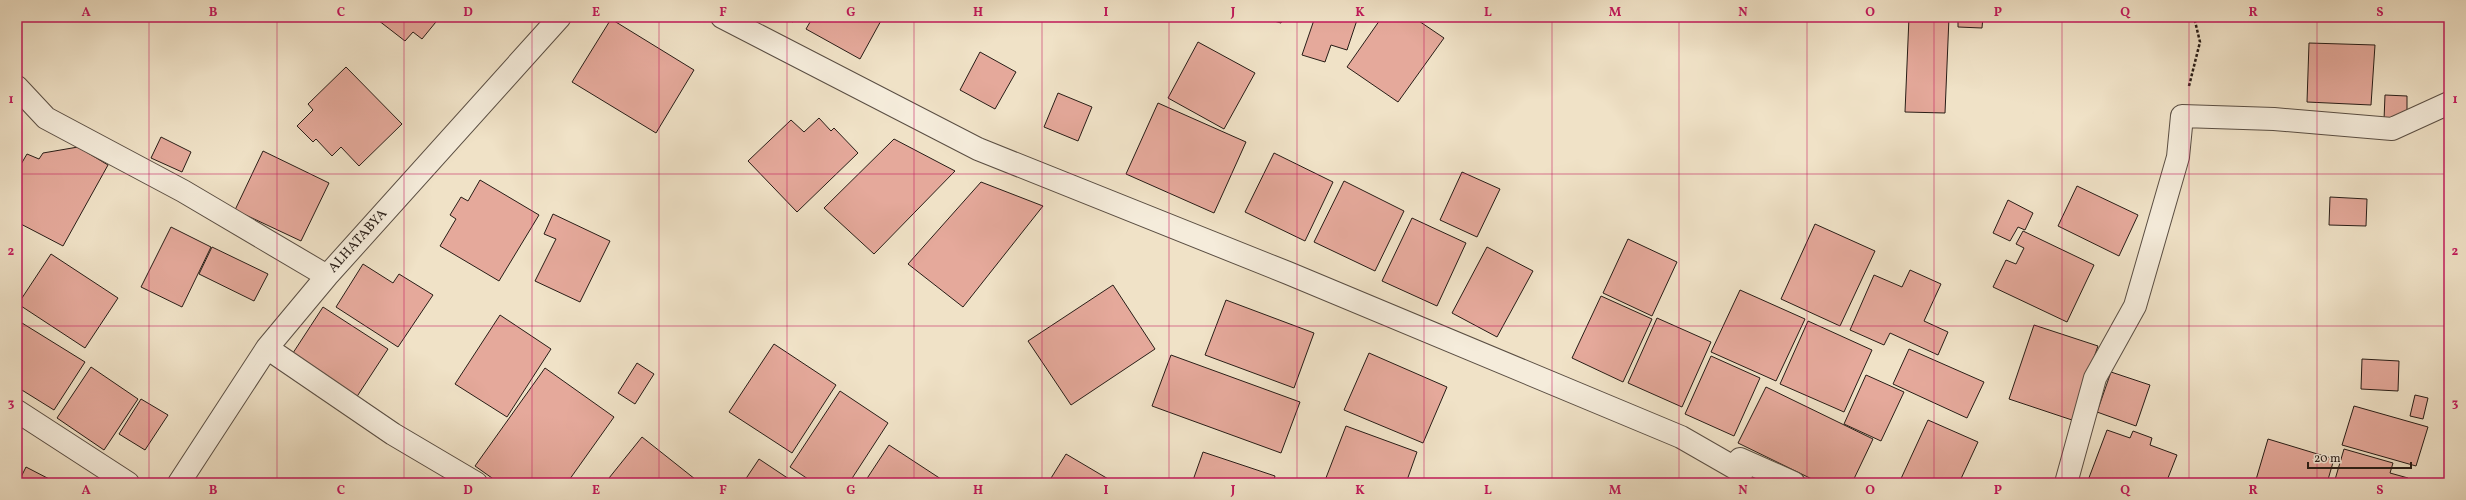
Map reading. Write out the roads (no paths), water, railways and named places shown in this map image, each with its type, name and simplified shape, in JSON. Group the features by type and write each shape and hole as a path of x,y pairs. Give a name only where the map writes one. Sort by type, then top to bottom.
{"street":[{"name":"ALHATABYA","path":"179,483 267,348 327,276 560,17"},
{"path":"722,17 978,149 1288,273 1674,434 1740,477"},
{"path":"17,87 46,118 183,191 327,276"},
{"path":"2066,483 2095,378 2135,306 2178,157 2182,116 2274,119 2392,129 2449,103"},
{"path":"267,348 393,434 476,483"},
{"path":"17,411 128,483"},
{"path":"1740,477 1740,459 1794,483"}]}
